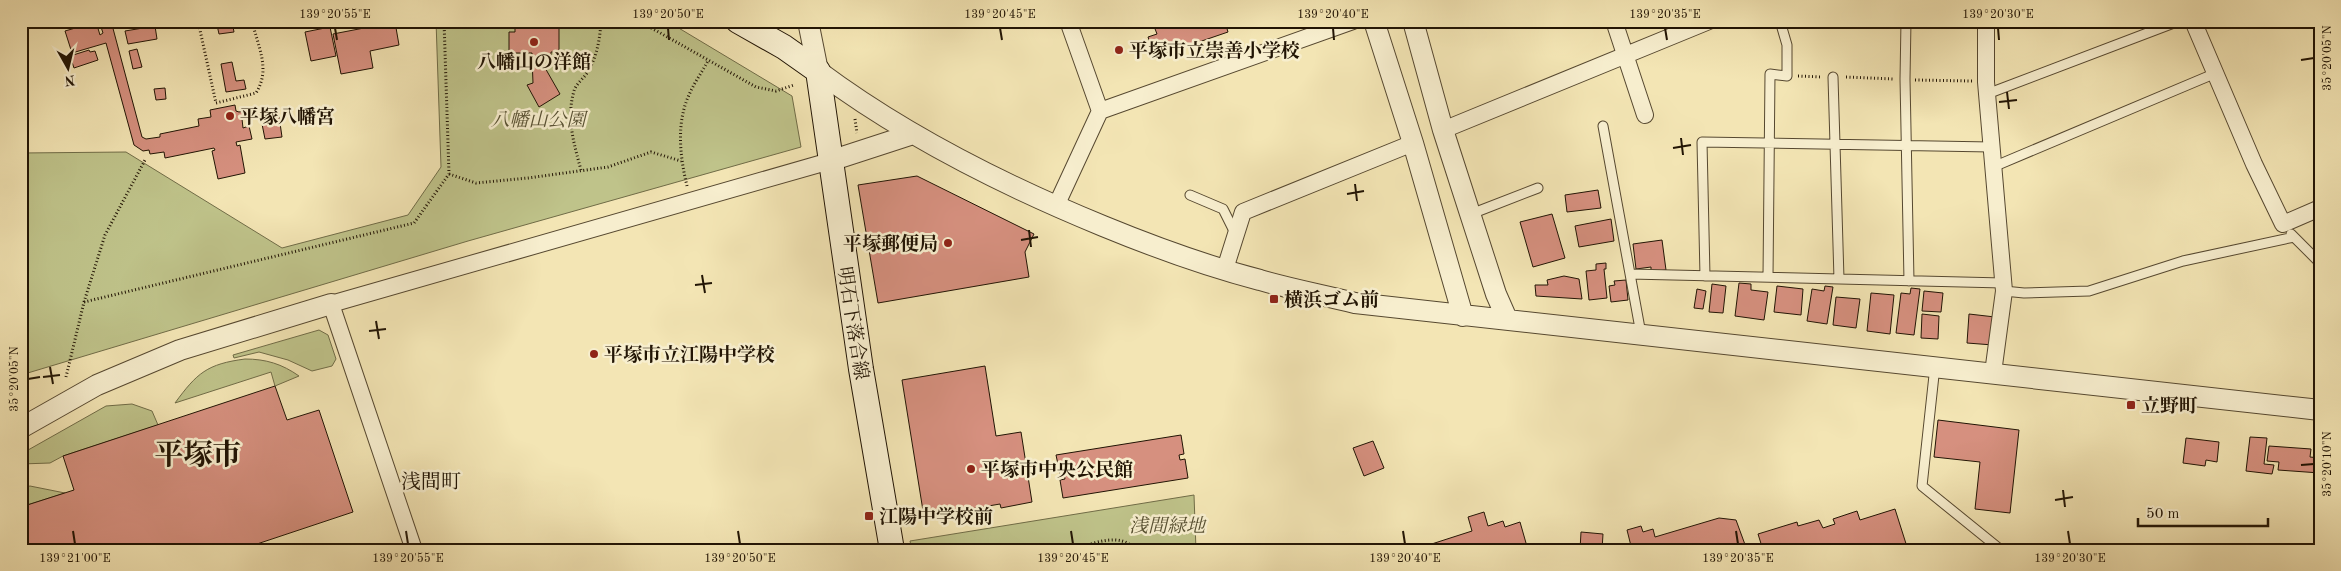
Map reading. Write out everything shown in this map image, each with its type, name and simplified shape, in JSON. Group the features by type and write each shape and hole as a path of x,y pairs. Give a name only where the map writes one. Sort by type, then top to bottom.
{"main road":[{"path":"738,21 784,47 818,71"},
{"name":"明石下落合線","path":"818,71 861,370 892,550"}],"street":[{"path":"808,21 818,71 851,95 913,134 1056,206 1161,249 1259,280 1355,303 2320,410"},
{"path":"1056,206 1100,111 1068,21"},
{"path":"1100,111 1353,21"},
{"path":"1374,21 1413,143 1463,316"},
{"path":"1413,21 1443,130 1496,294 1507,319"},
{"path":"1614,21 1645,115"},
{"path":"1443,130 1709,21"},
{"path":"1986,21 1986,88 2004,287 1993,373"},
{"path":"2193,21 2254,164 2283,224 2320,208"},
{"path":"21,428 97,384 180,350 331,304 691,203 913,134"},
{"path":"1225,270 1242,212 1413,143"},
{"path":"331,304 414,550"}],"lane":[{"path":"1768,277 1770,74 1787,76 1787,45 1780,21"},
{"path":"1906,21 1904,79 1909,281"},
{"path":"1986,88 2179,21"},
{"path":"1993,168 2216,73"},
{"path":"1833,77 1839,279"},
{"path":"1603,126 1641,334"},
{"path":"1705,276 1702,142 1991,147"},
{"path":"1470,214 1538,188"},
{"path":"1190,195 1223,209 1235,233"},
{"path":"2283,224 2320,263"},
{"path":"1630,274 1909,281 2004,287 2024,293 2089,291 2183,261 2294,237"},
{"path":"1935,366 1922,486 2001,550"}],"path":[{"path":"198,21 216,103 256,93 264,81 264,68 252,21"},
{"path":"84,302 414,223 449,174 444,21"},
{"path":"580,170 571,132 570,109 574,89 588,72 599,44 601,21"},
{"path":"639,21 756,87 776,91 794,85"},
{"path":"691,203 681,161 680,132 688,96 708,61"},
{"path":"1787,76 1904,79 1986,88"},
{"path":"854,111 857,134"},
{"path":"449,174 476,183 608,167 651,152 681,161"},
{"path":"66,376 84,302 105,235 145,160"},
{"path":"1071,550 1118,539 1131,545 1134,550"}],"green space":[{"name":"八幡山公園","path":"436,21 667,21 792,96 801,147 468,241 21,375 21,153 126,152 282,248 408,215 441,167"},
{"path":"319,330 328,335 336,359 332,366 312,371 288,360 259,352 234,358 233,355"},
{"path":"245,359 274,363 299,376 275,386 271,372 175,403 190,384 204,372 221,364"},
{"path":"132,404 152,411 158,425 63,456 50,463 21,464 21,454 106,406"},
{"path":"30,486 65,493 21,507 21,488"},
{"name":"浅間緑地","path":"1194,495 1196,550 912,550 910,541"}],"building":[{"path":"99,21 111,21 142,137 146,139 160,137 160,134 199,126 198,119 211,117 210,110 235,105 236,111 239,112 259,108 261,115 242,119 243,128 249,126 252,139 236,142 237,146 240,145 245,173 218,179 212,151 215,150 214,148 165,158 164,152 150,154 149,150 143,151 134,145 106,43 72,53 65,31 96,22 100,35 103,33"},
{"name":"八幡山の洋館","path":"515,21 559,21 559,52 551,52 551,58 532,56 532,53 509,53 509,32 515,32"},
{"path":"1152,21 1229,21 1225,22 1228,32 1155,57 1148,37 1157,34"},
{"path":"232,22 234,32 219,34 217,25"},
{"path":"395,22 399,45 370,51 373,68 341,74 333,34"},
{"path":"155,26 157,39 128,44 125,31"},
{"path":"330,27 336,56 311,61 305,32"},
{"path":"137,49 142,67 133,69 129,51"},
{"path":"89,50 90,52 95,51 98,60 74,68 70,56"},
{"path":"532,58 538,58 538,67 544,66 560,94 539,107 527,85 533,83"},
{"path":"232,62 236,81 244,80 246,89 226,92 221,64"},
{"path":"165,88 166,99 156,100 154,89"},
{"path":"273,113 273,117 279,116 282,137 265,139 261,119 264,119 264,114"},
{"name":"平塚郵便局","path":"917,176 1034,234 1025,252 1029,277 878,303 858,185"},
{"path":"1598,190 1601,208 1567,212 1565,195"},
{"path":"1552,214 1565,258 1533,267 1520,222"},
{"path":"1611,219 1614,241 1579,247 1575,226"},
{"path":"1662,240 1666,270 1651,272 1651,267 1636,269 1633,244"},
{"path":"1606,263 1606,269 1604,269 1607,298 1589,300 1586,271 1596,270 1596,264"},
{"path":"1564,276 1579,279 1582,299 1536,296 1535,285 1548,285 1547,280"},
{"path":"1626,280 1628,300 1611,302 1609,286 1615,285 1614,281"},
{"path":"1739,283 1751,284 1751,290 1768,292 1764,320 1735,316"},
{"path":"1712,284 1726,286 1723,313 1709,312"},
{"path":"1777,286 1803,289 1801,315 1774,312"},
{"path":"1825,286 1833,287 1827,324 1807,321 1812,289 1824,291"},
{"path":"1911,288 1920,289 1914,335 1896,333 1901,293 1910,294"},
{"path":"1697,289 1706,291 1703,309 1694,308"},
{"path":"1924,291 1943,293 1941,312 1922,311"},
{"path":"1871,293 1894,295 1890,334 1867,331"},
{"path":"1836,297 1860,299 1856,328 1833,325"},
{"path":"1922,314 1939,316 1938,339 1921,338"},
{"path":"1969,314 1995,317 1993,345 1967,343"},
{"name":"平塚市中央公民館","path":"985,366 996,436 1021,432 1032,502 1001,508 1000,504 924,517 902,380"},
{"path":"275,386 287,420 319,410 353,512 239,550 30,550 21,522 21,507 74,490 63,456"},
{"path":"1938,420 2019,430 2010,513 1975,509 1980,462 1934,457"},
{"path":"1181,435 1184,454 1179,455 1180,460 1185,459 1188,478 1063,498 1060,480 1065,479 1064,474 1060,474 1056,455"},
{"path":"2250,437 2267,438 2264,464 2274,465 2272,474 2246,471"},
{"path":"2186,438 2219,442 2217,462 2206,460 2205,466 2183,463"},
{"path":"1373,441 1384,468 1364,476 1353,448"},
{"path":"2269,446 2311,449 2310,457 2320,458 2320,473 2278,470 2279,462 2267,461"},
{"path":"1895,509 1908,550 1763,550 1758,534 1797,522 1798,526 1819,520 1823,528 1835,524 1833,519 1857,511 1860,520"},
{"path":"1484,512 1488,526 1503,521 1505,527 1520,522 1528,550 1413,550 1472,531 1468,517"},
{"path":"1719,518 1736,520 1747,550 1632,550 1627,530 1641,526 1643,532 1653,529 1655,537"},
{"path":"1581,532 1603,534 1602,550 1580,550"}],"place":[{"name":"八幡山の洋館","path":"534,42"},
{"name":"平塚市立崇善小学校","path":"1119,50"},
{"name":"平塚八幡宮","path":"230,116"},
{"name":"平塚郵便局","path":"948,243"},
{"name":"横浜ゴム前","path":"1274,299"},
{"name":"平塚市立江陽中学校","path":"594,354"},
{"name":"立野町","path":"2131,405"},
{"name":"平塚市中央公民館","path":"971,469"},
{"name":"江陽中学校前","path":"869,516"}],"district":[{"name":"平塚市","path":"198,454"},
{"name":"浅間町","path":"431,481"}]}
